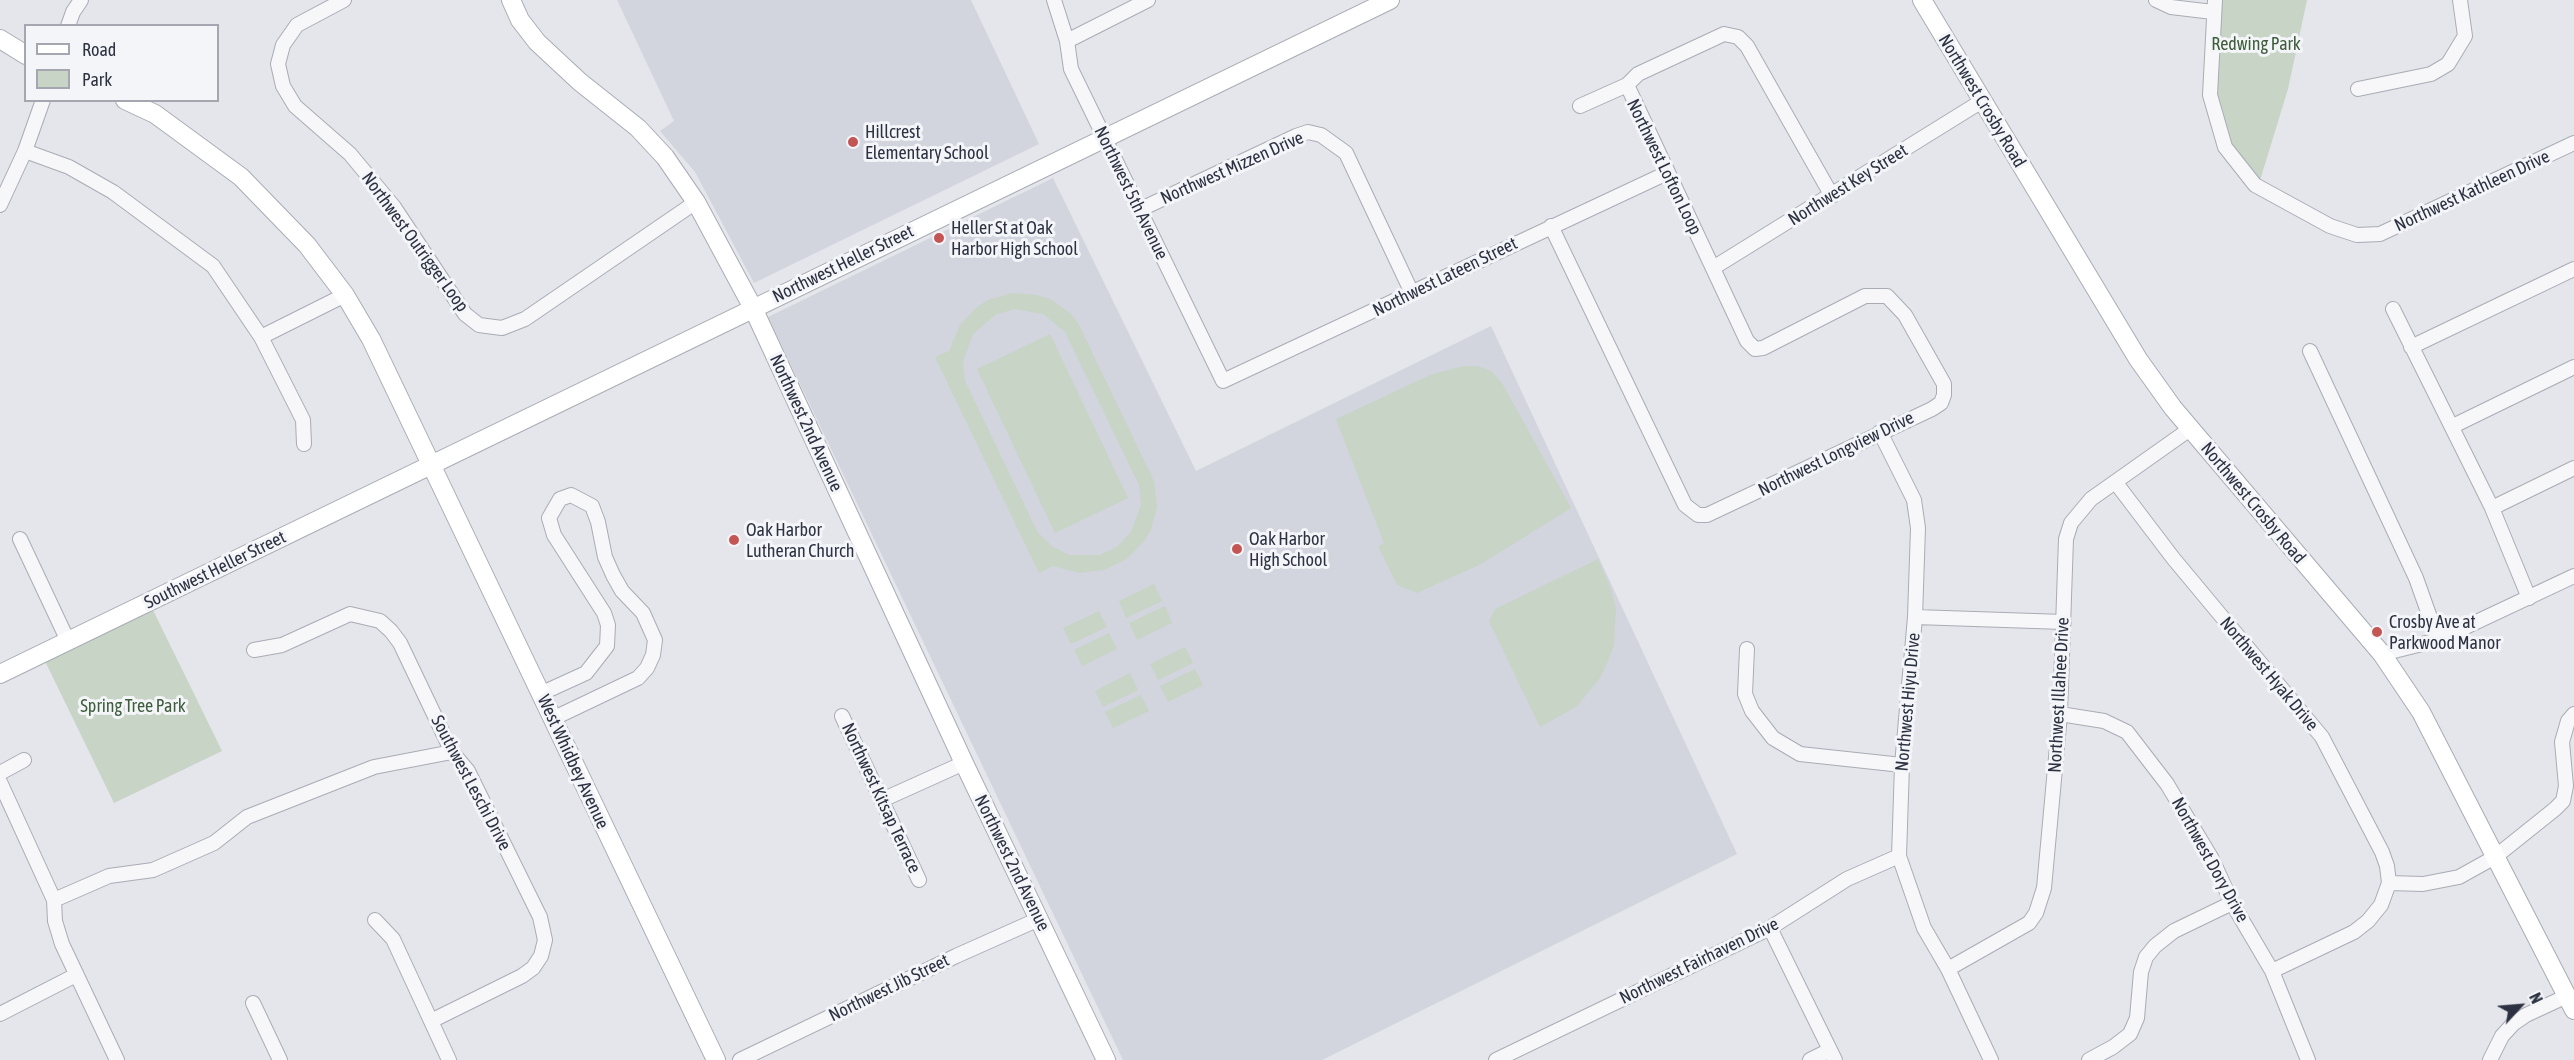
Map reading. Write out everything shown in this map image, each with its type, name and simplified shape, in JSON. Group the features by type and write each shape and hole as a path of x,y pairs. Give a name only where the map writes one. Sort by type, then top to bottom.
{"street":[{"path":"69,24 81,0"},
{"name":"Northwest Outrigger Loop","path":"345,0 297,25 283,45 278,64 284,86 295,106 350,154 394,207 465,314 479,325 502,328 525,319 696,202"},
{"name":"Northwest 2nd Avenue","path":"511,0 520,20 537,42 580,82 638,128 665,157 696,202 753,308 964,764 1106,1060"},
{"name":"Northwest 5th Avenue","path":"1054,0 1067,41 1071,69 1223,381"},
{"path":"1067,41 1148,0"},
{"name":"Northwest Heller Street","path":"429,465 1390,0"},
{"name":"Northwest Crosby Road","path":"1922,0 2138,359 2190,429 2382,654 2421,712 2571,1003"},
{"path":"2156,0 2171,7 2214,6"},
{"path":"2358,89 2431,75 2448,64 2465,36 2460,0"},
{"name":"Northwest Kathleen Drive","path":"2214,6 2210,95 2225,147 2255,185 2330,226 2357,235 2380,234 2574,143"},
{"name":"Northwest Lofton Loop","path":"1713,268 1627,85 1638,74 1724,34 1738,37 1747,46 1832,196"},
{"path":"0,39 24,54"},
{"path":"1580,106 1627,85"},
{"name":"Northwest Key Street","path":"1713,268 1982,101"},
{"path":"0,205 25,151 42,102"},
{"name":"West Whidbey Avenue","path":"129,102 155,114 242,177 307,245 345,295 371,339 429,465 716,1060"},
{"name":"Northwest Mizzen Drive","path":"1138,210 1296,136 1308,132 1321,135 1346,153 1412,293"},
{"path":"25,151 69,166 113,192 213,266 261,337 303,420 304,444"},
{"name":"Northwest Lateen Street","path":"1223,381 1667,173"},
{"name":"Northwest Longview Drive","path":"1551,226 1685,505 1691,511 1707,515 1716,512 1941,403 1944,395 1939,371 1898,305 1887,296 1865,296 1774,343 1755,349 1746,340 1713,268"},
{"path":"2411,347 2574,269"},
{"path":"261,337 345,295"},
{"path":"2393,309 2492,508 2529,597"},
{"path":"2310,351 2416,578 2438,640"},
{"path":"2453,426 2574,367"},
{"name":"Northwest Illahee Drive","path":"1948,969 2017,932 2029,923 2036,913 2044,888 2060,714 2066,539 2071,523 2080,509 2190,429"},
{"name":"Northwest Hiyu Drive","path":"1880,432 1914,500 1917,512 1915,617 1902,765 1899,856 1912,900 1991,1060"},
{"name":"Southwest Heller Street","path":"0,674 429,465"},
{"path":"2492,508 2574,468"},
{"name":"Northwest Hyak Drive","path":"2116,483 2180,567 2322,736 2382,852 2389,883"},
{"path":"540,694 586,673 607,646 608,625 604,613 554,535 549,518 560,500 572,495 592,506 598,522 605,557 613,575 622,591 643,613 655,640 653,655 647,668 638,678 552,719"},
{"path":"20,539 68,641"},
{"path":"2382,654 2438,640 2574,576"},
{"name":"Southwest Leschi Drive","path":"254,650 282,645 350,614 380,621 400,643 452,752 468,771 540,917 545,940 541,956 532,968 522,976 431,1021"},
{"path":"1915,617 2064,622"},
{"path":"1747,649 1745,694 1752,711 1773,738 1800,754 1902,765"},
{"name":"Northwest Dory Drive","path":"2060,714 2104,721 2127,732 2167,784 2212,859 2232,903 2272,971 2308,1060"},
{"path":"2272,971 2354,933 2368,921 2381,904 2389,883 2439,882 2459,878 2495,857 2563,801 2566,772 2562,742 2564,731 2574,714"},
{"name":"Northwest Kitsap Terrace","path":"842,716 919,880"},
{"path":"54,900 109,876 153,870 214,843 247,817 374,767 452,752"},
{"path":"0,773 24,760"},
{"path":"882,800 964,764"},
{"path":"0,782 54,900 55,921 62,944 117,1060"},
{"name":"Northwest Fairhaven Drive","path":"1496,1060 1770,927 1847,879 1899,856"},
{"path":"2089,1060 2114,1047 2130,1034 2137,1018 2141,972 2146,957 2155,946 2174,931 2232,903"},
{"name":"Northwest Jib Street","path":"740,1060 956,956 1039,919"},
{"path":"375,920 393,939 449,1060"},
{"path":"1770,927 1833,1055 1810,1060"},
{"path":"0,1014 76,975"},
{"path":"253,1003 280,1060"},
{"path":"2490,1060 2502,1036 2513,1024 2526,1015 2571,1003"}],"shaded area":[{"name":"Hillcrest Elementary School","path":"617,0 971,0 1039,144 754,283 695,172 660,131 674,121"},
{"name":"Oak Harbor High School","path":"1053,178 1196,471 1491,326 1737,854 1322,1060 1123,1060 768,317"}],"green space":[{"name":"Redwing Park","path":"2215,0 2307,0 2288,89 2258,187 2215,121"},
{"path":"1012,293 1037,295 1050,299 1070,313 1078,323 1154,481 1157,506 1151,530 1127,559 1104,570 1079,573 1053,566 1039,573 935,357 949,351 960,325 977,307 988,300","holes":["1014,309 1043,314 1065,332 1139,485 1141,505 1131,532 1117,547 1100,555 1070,555 1053,547 1038,533 965,381 963,362 973,334 995,315"]},
{"path":"1050,334 1128,498 1055,533 977,369"},
{"path":"1463,366 1478,366 1491,371 1502,383 1571,508 1481,564 1417,593 1397,585 1378,546 1384,543 1336,419 1430,375"},
{"path":"1598,559 1611,589 1616,608 1614,645 1600,678 1576,707 1540,727 1489,621 1495,609"},
{"path":"1154,584 1162,601 1126,618 1119,601"},
{"path":"1165,606 1172,623 1137,640 1129,623"},
{"name":"Spring Tree Park","path":"152,608 222,751 114,803 45,661"},
{"path":"1099,611 1107,627 1071,644 1063,628"},
{"path":"1109,633 1117,649 1082,666 1074,650"},
{"path":"1185,647 1193,663 1158,680 1150,664"},
{"path":"1195,669 1203,685 1168,702 1160,686"},
{"path":"1130,673 1138,690 1103,707 1095,691"},
{"path":"1141,695 1149,711 1113,728 1105,712"}],"place":[{"name":"Hillcrest Elementary School","path":"853,142"},
{"name":"Heller St at Oak Harbor High School","path":"939,238"},
{"name":"Oak Harbor Lutheran Church","path":"734,540"},
{"name":"Oak Harbor High School","path":"1237,549"},
{"name":"Crosby Ave at Parkwood Manor","path":"2377,632"}]}
